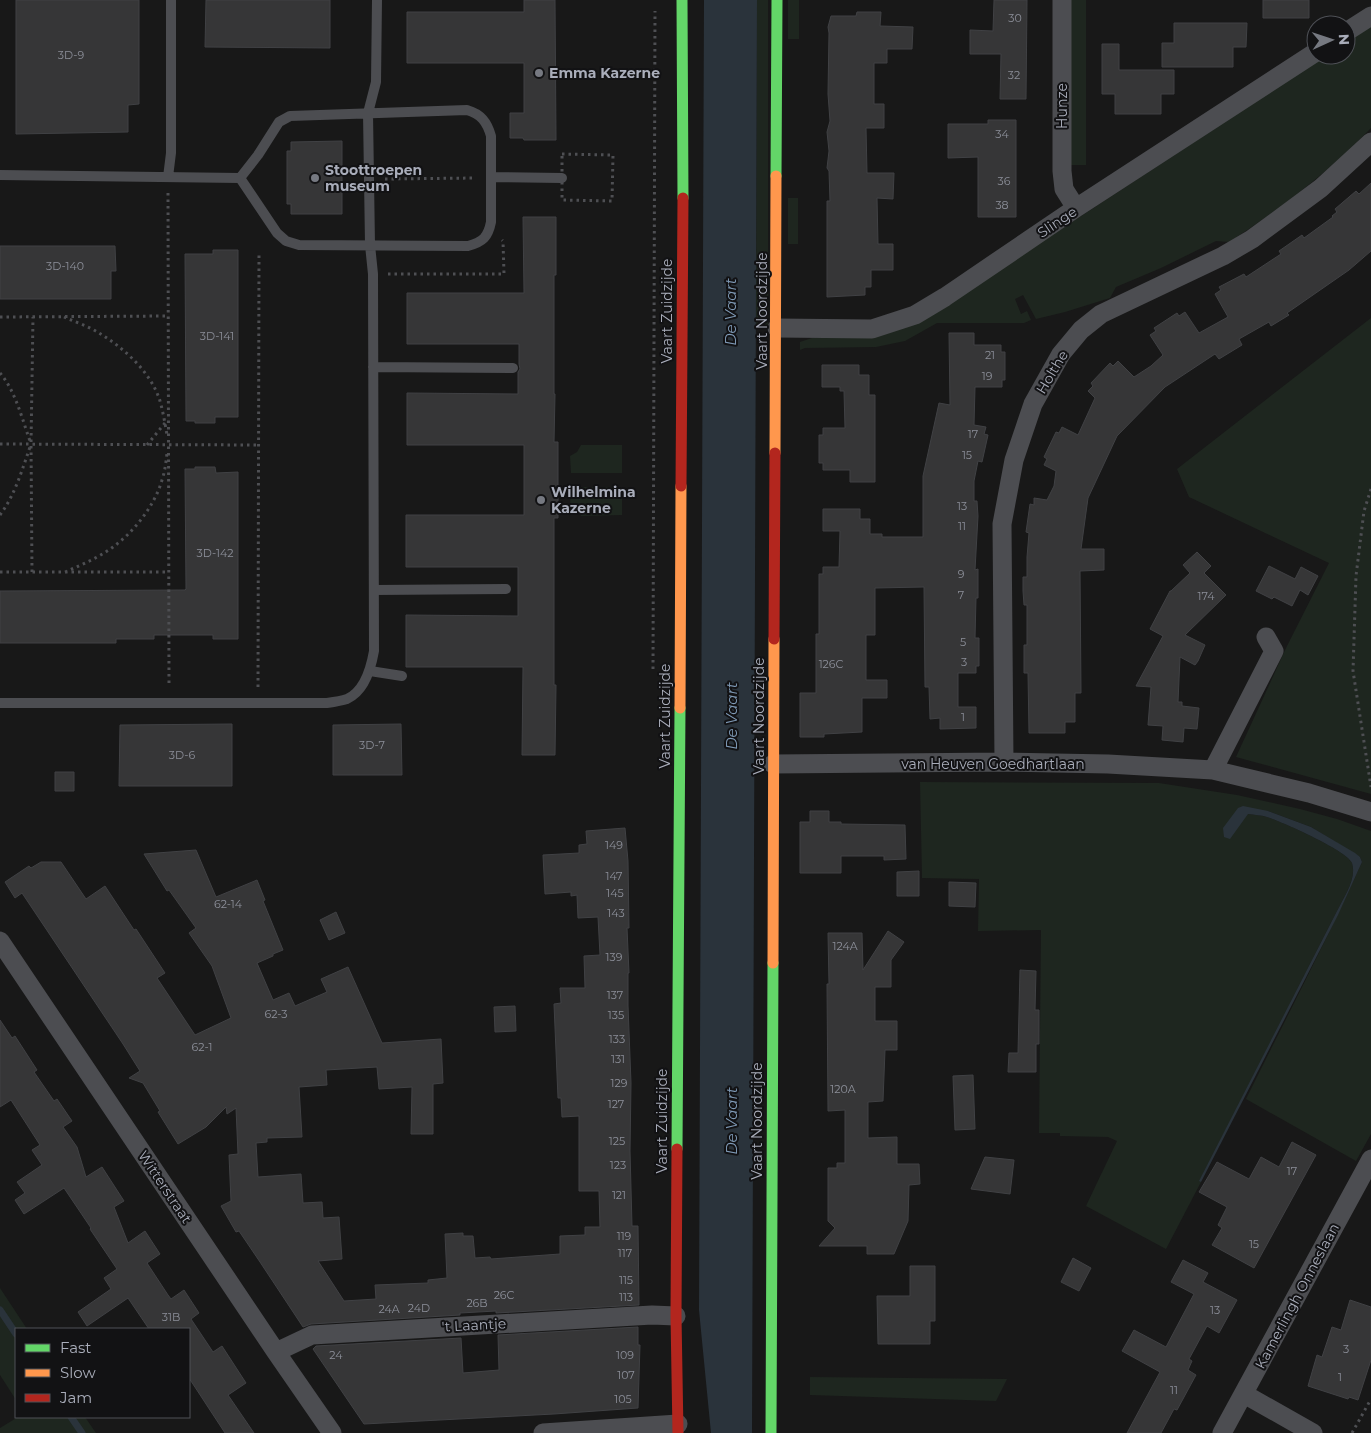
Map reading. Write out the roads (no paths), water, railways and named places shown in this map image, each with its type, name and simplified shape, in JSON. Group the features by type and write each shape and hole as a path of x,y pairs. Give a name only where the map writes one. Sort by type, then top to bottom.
{"street":[{"name":"Vaart Zuidzijde","path":"678,1428 676,1316 683,233 682,0"},
{"name":"Vaart Noordzijde","path":"771,1433 777,0"},
{"name":"Hunze","path":"1062,0 1062,171 1064,189 1076,208"},
{"path":"1356,26 1371,16"},
{"name":"Slinge","path":"777,328 872,329 914,314 945,297 1076,208 1306,58"},
{"name":"Holthe","path":"1004,762 1002,524 1014,460 1032,404 1061,354 1080,330 1101,314 1222,256 1252,238 1321,188 1371,142"},
{"path":"1213,770 1274,651 1266,637"},
{"name":"van Heuven Goedhartlaan","path":"773,764 1004,762 1108,764 1213,770 1309,793 1371,812"},
{"name":"Witterstraat","path":"0,941 332,1433"},
{"name":"Kamerlingh Onneslaan","path":"1222,1433 1371,1159"},
{"name":"'t Laantje","path":"276,1352 312,1335 652,1315 676,1316"},
{"path":"1244,1394 1313,1433"},
{"path":"543,1433 678,1428"}],"lane":[{"path":"168,177 171,153 170,0"},
{"path":"0,703 168,702 327,704 348,698 362,686 370,671 374,651 373,274 370,245 368,113 376,82 377,0"},
{"path":"467,110 475,112 482,117 488,125 491,136 491,222 485,238 478,244 468,246 299,245 286,241 277,233 240,178 258,155 279,122 290,116 467,110"},
{"path":"0,175 240,178"},
{"path":"491,177 562,178"},
{"path":"373,367 513,368"},
{"path":"374,590 506,589"},
{"path":"370,671 402,676"}],"water":[{"name":"De Vaart","path":"704,0 757,0 752,1433 711,1433 699,1310"},
{"path":"1243,806 1268,811 1311,827 1355,853 1362,862 1338,915 1201,1182 1199,1181 1346,894 1353,875 1352,863 1339,851 1267,817 1248,814 1230,839 1224,837 1223,828 1238,808"}],"waterway":[{"path":"0,1310 15,1332"},
{"path":"72,1418 82,1433"}],"place":[{"name":"Emma Kazerne","path":"539,73"},
{"name":"Stoottroepen museum","path":"315,178"},
{"name":"Wilhelmina Kazerne","path":"541,500"}]}
